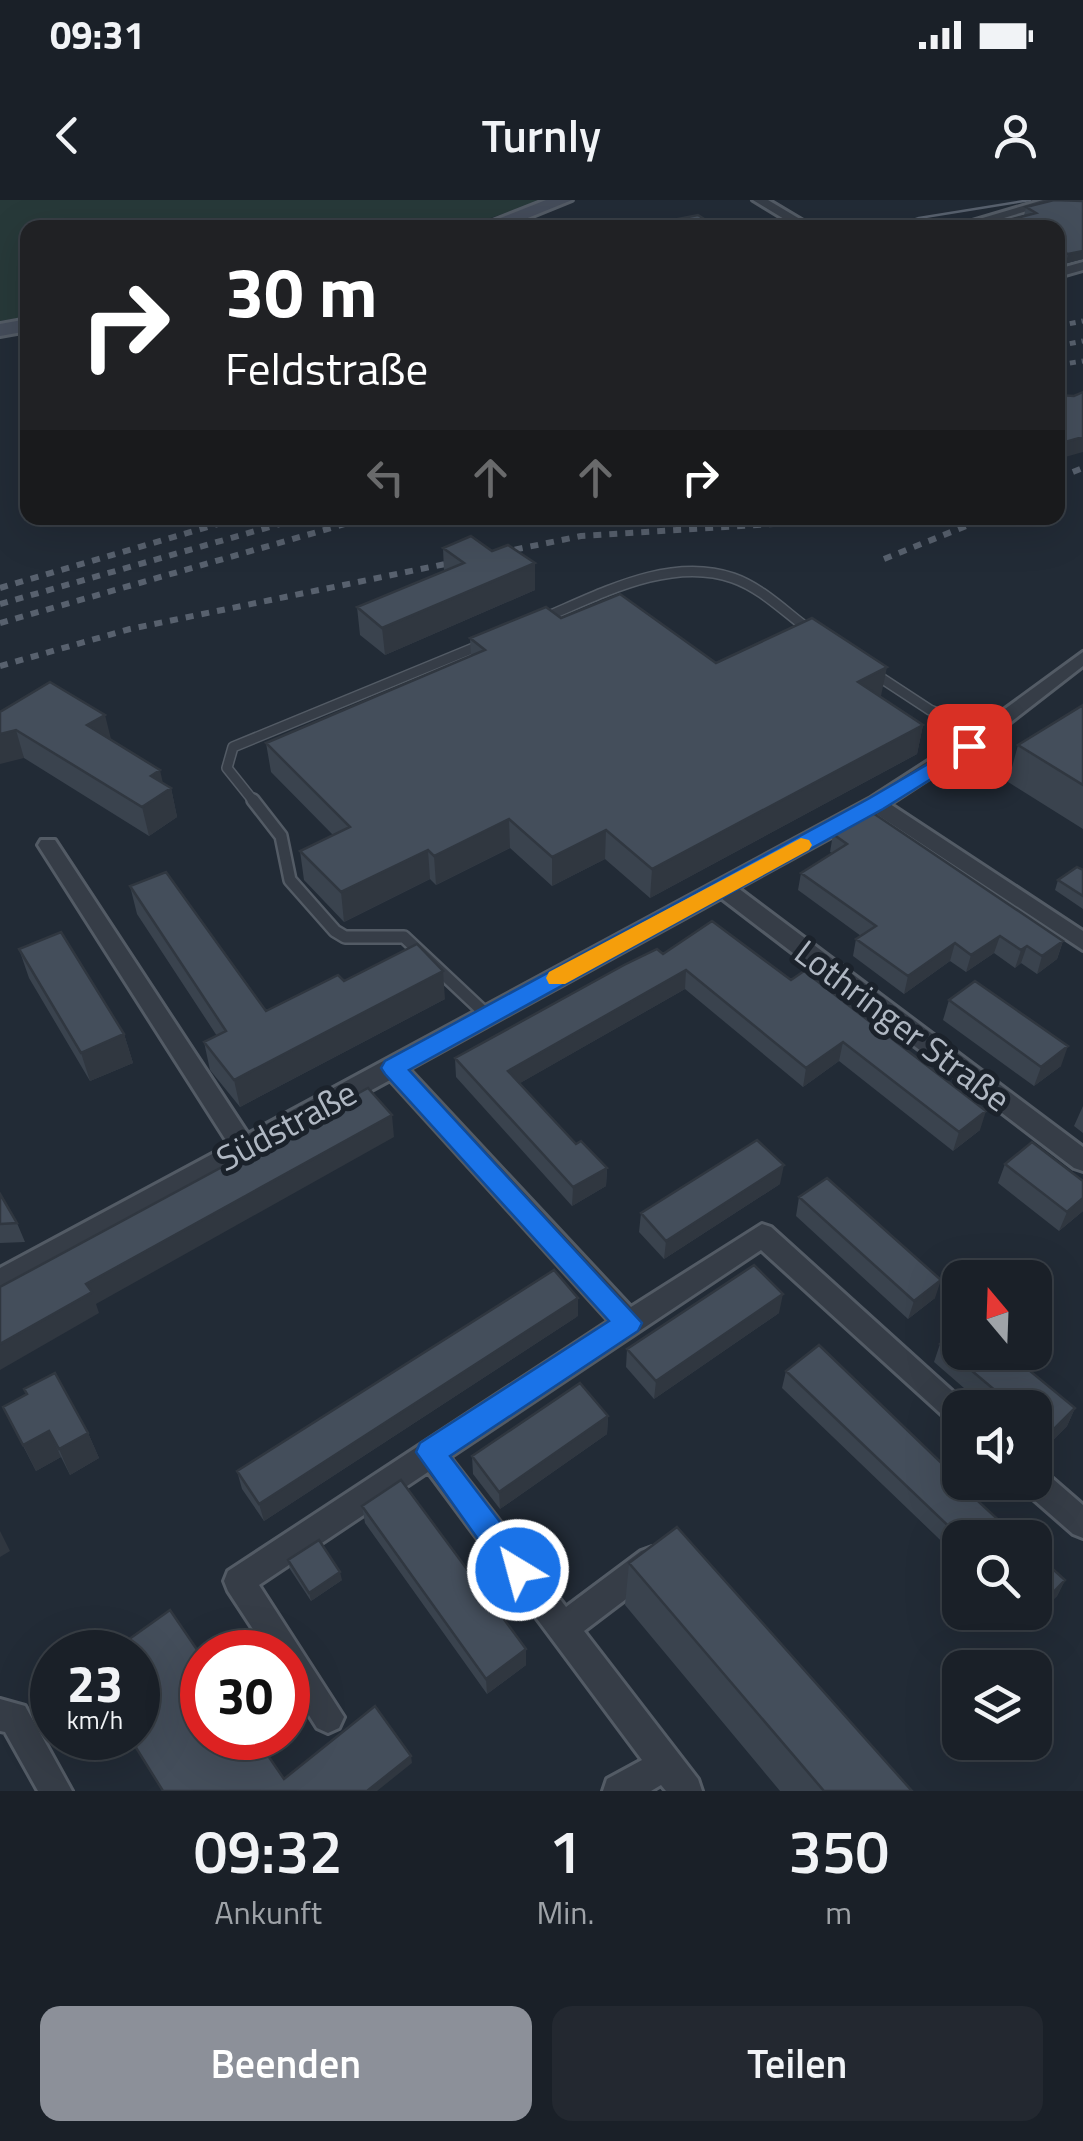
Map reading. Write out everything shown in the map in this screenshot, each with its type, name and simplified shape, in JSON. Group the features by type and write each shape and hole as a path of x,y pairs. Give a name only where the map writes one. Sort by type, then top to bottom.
{"street":[{"path":"507,220 563,200"},
{"path":"759,200 795,220"},
{"path":"984,220 1057,200"},
{"name":"Südstraße","path":"0,1281 876,804 989,732 1083,657"},
{"path":"876,804 1083,942"},
{"path":"48,844 244,1148"},
{"name":"Lothringer Straße","path":"723,888 1083,1162"},
{"path":"393,1068 628,1323"},
{"path":"271,1630 239,1581 762,1235 942,1397"},
{"path":"430,1452 686,1791"},
{"path":"1052,1497 1083,1524"},
{"path":"562,1628 676,1547"},
{"path":"310,1689 328,1717"},
{"path":"0,1714 14,1718 56,1791"},
{"path":"620,1791 666,1764"}],"lane":[{"path":"541,620 632,582 686,573 732,578 827,642"},
{"path":"487,642 233,748 227,768 281,836 290,880 336,932 344,937 404,936 488,1016"},
{"path":"858,662 930,710 989,732"}],"shaded area":[{"path":"0,200 544,200 485,220 20,220 20,318 0,321"}],"building":[{"path":"1054,200 1083,201 1083,251 1065,252 1065,220 1009,220 1036,213 1026,207"},
{"path":"698,215 706,220 673,220"},
{"path":"1083,392 1083,437 1065,442 1065,395"},
{"path":"471,536 492,551 508,545 535,563 382,628 357,607 464,563 443,548"},
{"path":"620,594 716,663 812,618 887,667 858,682 923,725 652,869 606,830 552,857 509,819 434,856 428,850 341,892 300,851 350,827 266,743 485,650 470,638 546,607 561,618"},
{"path":"50,682 105,715 87,725 160,770 151,776 171,788 142,807 16,730 0,734 0,712"},
{"path":"1083,705 1083,785 1018,745"},
{"path":"870,811 1063,941 1042,956 1027,946 1021,950 1000,936 971,955 955,943 908,976 856,939 876,926 801,873 847,844 833,834"},
{"path":"1077,867 1083,870 1083,896 1058,880"},
{"path":"166,872 266,1011 338,975 344,981 417,944 443,971 234,1080 204,1042 226,1031 130,886"},
{"path":"712,921 791,980 804,971 986,1111 959,1132 843,1042 806,1068 686,970 508,1071 576,1144 581,1141 607,1168 573,1187 455,1058 624,965 657,949 663,954"},
{"path":"61,932 124,1034 81,1053 19,949"},
{"path":"975,981 1068,1046 1041,1067 949,1000"},
{"path":"368,1088 392,1115 86,1284 92,1292 0,1344 0,1287"},
{"path":"757,1140 784,1165 666,1241 641,1213"},
{"path":"1032,1142 1083,1181 1083,1198 1067,1212 1005,1164"},
{"path":"827,1178 941,1280 914,1301 799,1197"},
{"path":"0,1194 17,1223 0,1224"},
{"path":"754,1265 783,1294 656,1381 627,1349"},
{"path":"554,1270 578,1298 259,1504 237,1471"},
{"path":"819,1345 942,1464 942,1500 977,1500 998,1520 942,1520 786,1371"},
{"path":"971,1370 1029,1370 1075,1408 1052,1431 1052,1390 995,1390"},
{"path":"55,1373 88,1433 59,1449 49,1431 23,1445 3,1407 27,1394 24,1389"},
{"path":"580,1383 608,1416 499,1492 472,1456"},
{"path":"401,1480 526,1649 486,1679 362,1506"},
{"path":"677,1527 912,1791 824,1791 629,1563"},
{"path":"319,1540 340,1572 309,1593 288,1560"},
{"path":"1052,1568 1065,1580 1052,1593"},
{"path":"170,1610 184,1630 180,1630 180,1760 271,1760 284,1779 375,1706 411,1756 367,1791 163,1791 144,1760 160,1760 160,1630 142,1630"}],"tram line":[{"path":"913,220 1030,200"}],"railway":[{"path":"1065,325 1083,321"},
{"path":"1065,345 1083,341"},
{"path":"1065,364 1083,361"},
{"path":"1065,475 1083,468"},
{"path":"0,588 214,525"},
{"path":"0,604 276,525"},
{"path":"0,623 342,525"},
{"path":"0,666 130,629 581,536 759,525"},
{"path":"884,559 969,525"}],"slow traffic":[{"path":"557,978 801,845"}],"route":[{"path":"518,1570 430,1452 628,1323 393,1068 876,804 969,746"}]}
